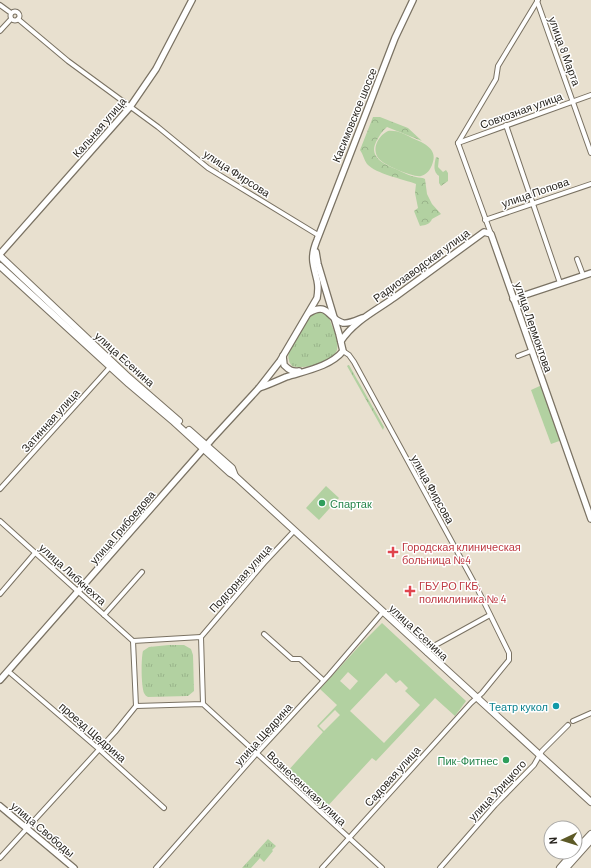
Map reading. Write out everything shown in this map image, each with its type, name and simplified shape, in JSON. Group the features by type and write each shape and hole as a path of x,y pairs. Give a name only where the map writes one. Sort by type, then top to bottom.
{"main road":[{"name":"Кальная улица","path":"0,255 130,107 156,69 192,0"},
{"name":"Касимовское шоссе","path":"282,363 283,355 317,298 319,289 313,262 313,251 317,237 395,38 413,0"},
{"name":"Радиозаводская улица","path":"364,318 484,232 491,234"},
{"name":"улица Лермонтова","path":"491,234 591,519"},
{"name":"Касимовское шоссе","path":"317,237 318,264 343,351"},
{"name":"улица Есенина","path":"0,255 112,364"},
{"name":"улица Есенина","path":"0,266 205,447 230,473 591,802"},
{"path":"513,299 591,273"},
{"path":"307,314 315,309 321,309 328,312 335,319 346,323 364,318"},
{"path":"341,341 349,330 364,318"},
{"path":"259,388 306,370 327,364 343,351"},
{"path":"282,363 288,370 294,372 306,370"},
{"path":"282,363 284,378"},
{"path":"259,388 282,363"},
{"name":"улица Грибоедова","path":"0,680 205,447 259,388"},
{"name":"улица Свободы","path":"0,806 74,868"},
{"path":"583,843 591,834"},
{"path":"566,868 591,840"},
{"path":"560,868 568,860"}],"street":[{"path":"458,143 496,79 498,66 538,1"},
{"name":"улица 8 Марта","path":"538,1 591,153"},
{"path":"0,5 11,13"},
{"path":"11,13 14,11 18,12 20,16 15,21 11,19"},
{"path":"0,31 11,19 11,13"},
{"name":"улица Фирсова","path":"18,19 68,61 158,127 208,168 317,237"},
{"name":"Совхозная улица","path":"458,143 573,101 591,96"},
{"path":"506,125 560,283"},
{"name":"улица Лермонтова","path":"458,143 491,234"},
{"name":"улица Попова","path":"485,220 591,184"},
{"path":"577,260 583,276"},
{"name":"улица Фирсова","path":"343,351 349,355 354,362 464,564 509,653 509,660 476,698"},
{"path":"518,356 531,351"},
{"name":"Затинная улица","path":"0,488 112,364"},
{"name":"улица Либкнехта","path":"0,521 133,641"},
{"name":"Подгорная улица","path":"201,638 264,563 294,531"},
{"path":"0,594 35,553"},
{"path":"104,615 142,572"},
{"name":"улица Щедрина","path":"156,868 383,612"},
{"path":"427,653 432,647 490,615"},
{"path":"264,634 292,659 300,659 324,680"},
{"path":"0,858 100,750 136,706 133,641 201,638 203,704 136,706"},
{"name":"проезд Щедрина","path":"8,671 100,750 164,808"},
{"name":"Садовая улица","path":"322,868 476,698"},
{"name":"Вознесенская улица","path":"203,704 382,868"},
{"path":"573,721 591,713"},
{"name":"улица Урицкого","path":"440,868 495,804 534,765 540,755 568,725"}],"green space":[{"path":"373,117 380,117 408,128 422,141 387,127 376,142 374,152 376,157 388,166 409,175 425,179 427,194 432,204 441,214 432,219 428,224 420,226 414,211 418,208 415,193 416,184 377,171 371,168 365,161 360,150"},
{"path":"388,131 403,134 429,147 434,155 434,159 428,172 421,176 412,175 393,168 379,159 376,151 377,143 381,136"},
{"path":"436,157 439,158 438,167 443,172 446,170 448,173 448,181 441,186 439,183 439,176 434,165"},
{"path":"322,311 327,315 330,321 337,341 337,350 330,359 324,362 303,367 292,366 289,362 288,356 295,338 309,316 313,313"},
{"path":"349,365 384,427 383,430 347,366"},
{"path":"542,385 562,440 551,444 531,390"},
{"name":"Спартак","path":"326,486 339,498 319,520 306,508"},
{"path":"382,623 466,701 455,716 435,698 376,761 372,758 325,809 286,773 323,732 317,726 337,705 320,689","holes":["348,672 358,681 350,690 340,681","386,673 396,683 400,680 408,688 405,691 420,705 384,743 350,711","335,710 340,715 324,731 319,726"]},
{"path":"184,645 191,649 193,655 194,691 188,696 148,697 144,693 142,684 143,651 149,647"},
{"path":"268,839 276,846 264,862 260,858 251,868 242,868"}],"place":[{"name":"Спартак","path":"322,503"},
{"name":"Городская клиническая больница №4","path":"393,552"},
{"name":"ГБУ РО ГКБ, поликлиника № 4","path":"410,591"},
{"name":"Театр кукол","path":"556,706"},
{"name":"Пик-Фитнес","path":"506,760"}]}
